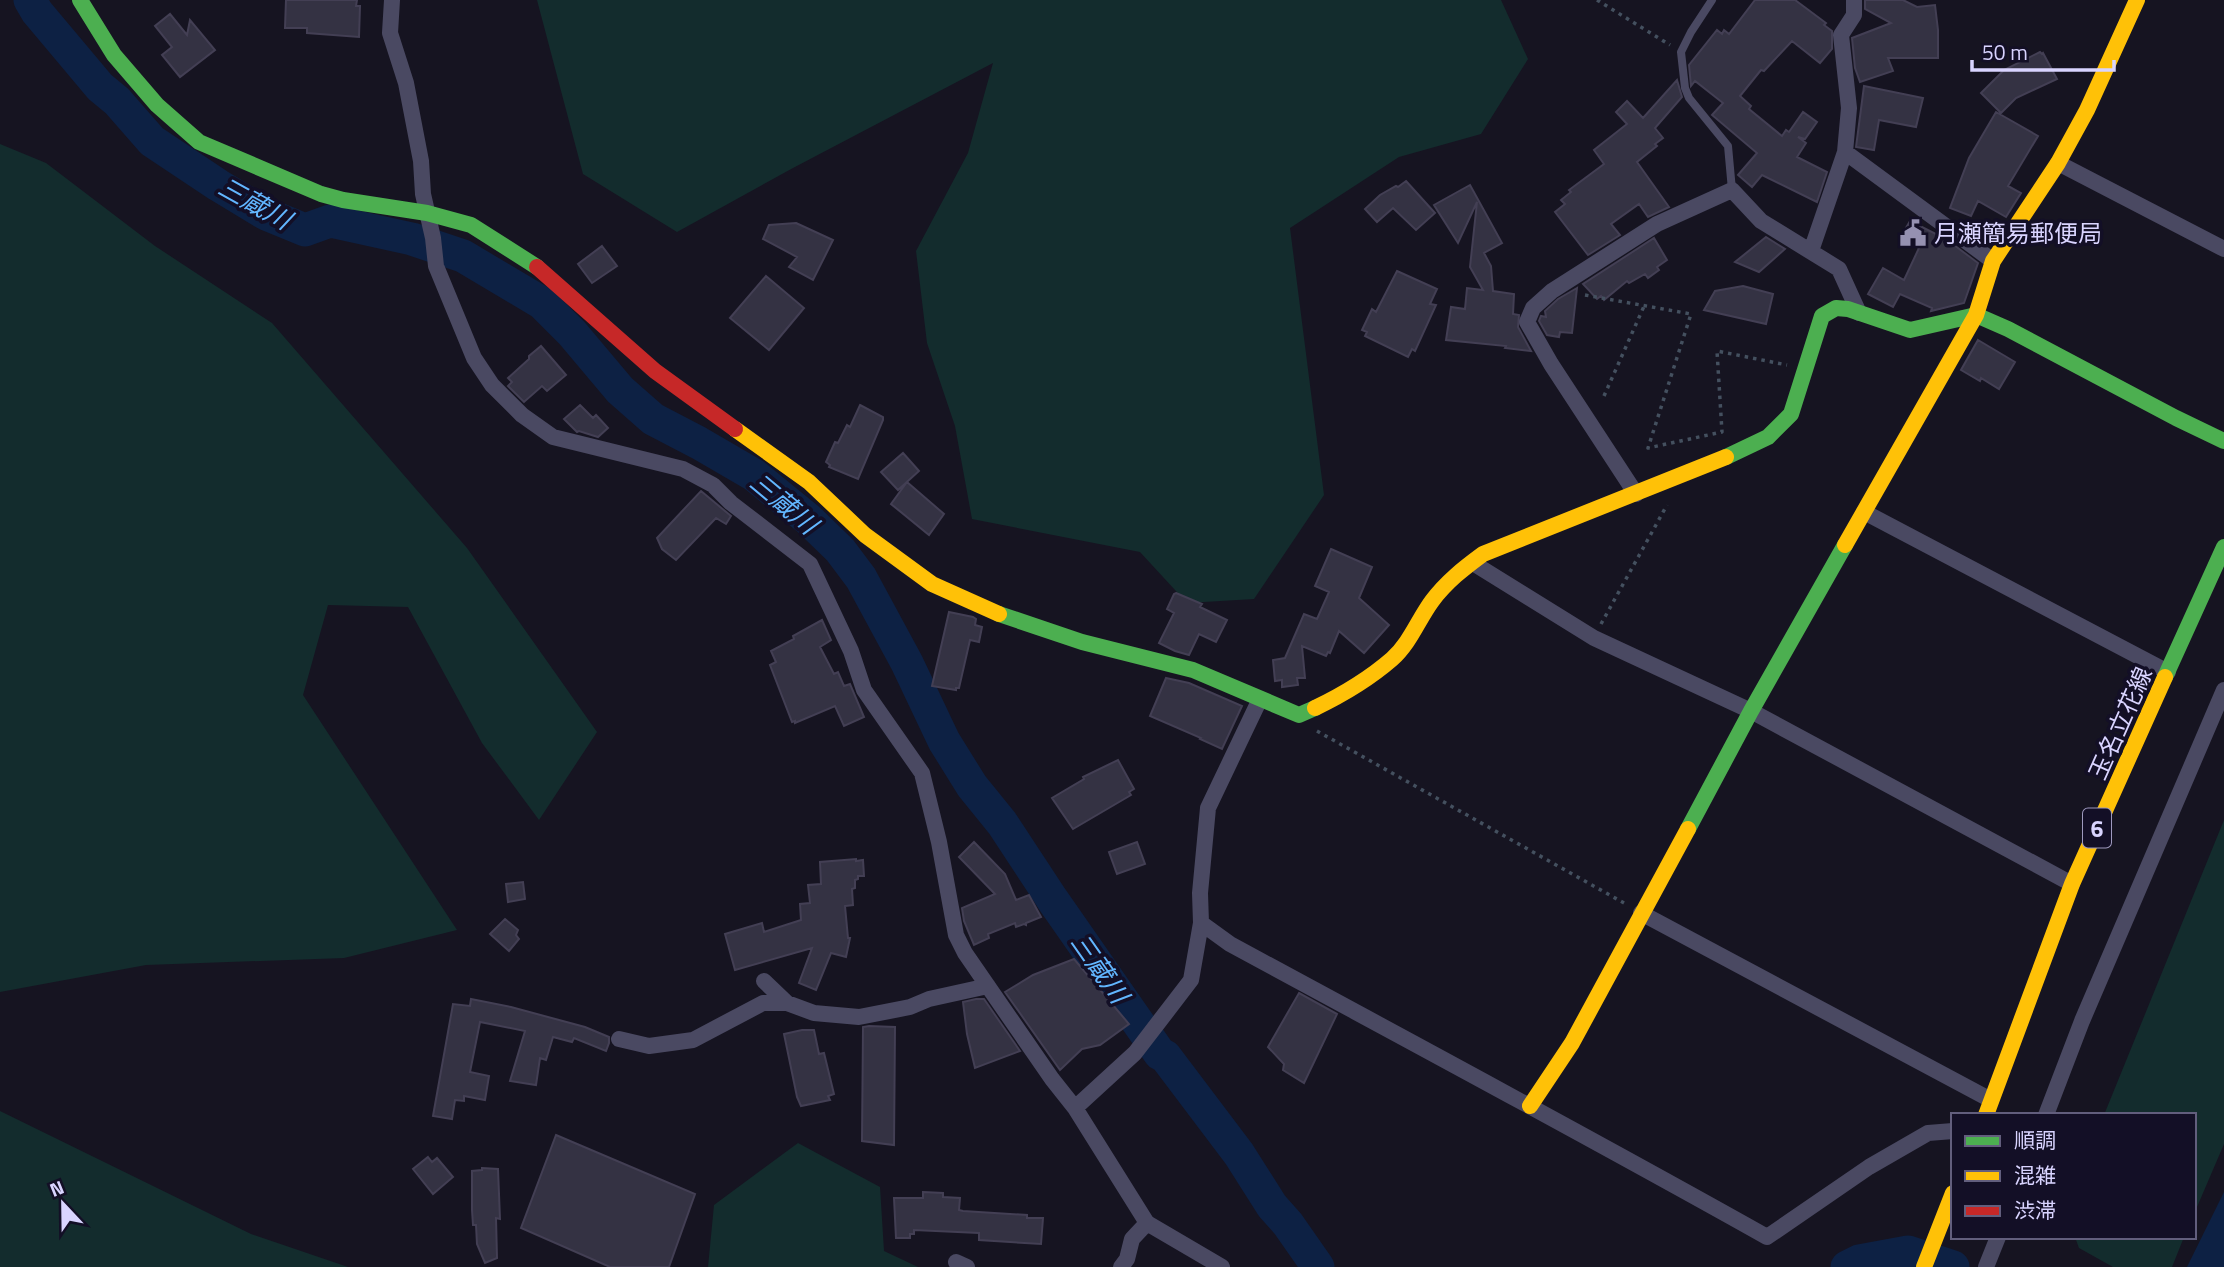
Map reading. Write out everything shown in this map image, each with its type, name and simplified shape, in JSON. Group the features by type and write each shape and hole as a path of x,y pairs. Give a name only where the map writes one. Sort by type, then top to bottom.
{"street":[{"path":"80,0 114,55 157,105 199,142 321,194 427,213 471,225 531,262 655,371 809,482 864,535 932,584 1016,621 1082,642 1193,670 1299,715 1341,696 1393,658 1449,580 1483,554 1684,475 1768,438 1791,414 1822,316 1836,308 1910,330 1976,315 2224,441"},
{"path":"392,0 390,33 406,83 421,161 423,194 436,266 474,358 492,385 522,415 553,437 683,468 713,485 731,503 810,564 851,651 864,690 922,773 939,842 956,935 965,953 1075,1108 1147,1223 1222,1267"},
{"path":"1811,251 1845,152 1849,108 1841,35 1854,15 1854,0"},
{"path":"1530,1106 1572,1044 1751,711 1976,315 1993,261 2058,163 2087,110 2137,0"},
{"path":"1845,152 1993,261"},
{"path":"2058,163 2224,249"},
{"path":"1636,494 1551,364 1527,322 1532,309 1552,291 1657,224 1732,190 1761,221 1839,270 1859,313"},
{"path":"1864,512 2168,672"},
{"name":"玉名立花線","path":"1989,1108 2072,884 2224,547"},
{"path":"1473,563 1594,638 1751,711 2072,884"},
{"path":"2047,1113 2082,1021 2224,690"},
{"path":"1075,1108 1135,1053 1191,980 1201,923 1199,893 1208,808 1260,699"},
{"path":"1642,913 1989,1108"},
{"path":"1201,923 1230,944 1600,1143 1767,1237 1870,1167 1928,1133 1951,1131"},
{"path":"764,981 787,1003"},
{"path":"619,1039 649,1046 693,1040 763,1003 787,1003 814,1013 859,1017 910,1007 929,999 988,986"},
{"path":"1924,1267 1951,1198"},
{"path":"1121,1267 1127,1259 1132,1239 1147,1223"},
{"path":"1986,1267 1996,1242"}],"lane":[{"path":"1712,0 1690,32 1681,52 1685,89 1689,98 1728,146 1732,190"}],"path":[{"path":"1597,0 1681,52"},
{"path":"1585,295 1691,314 1648,448 1722,432 1717,351 1789,365"},
{"path":"1604,396 1645,304"},
{"path":"1594,638 1684,475"},
{"path":"1307,725 1642,913"}],"green space":[{"path":"537,0 1501,0 1528,59 1481,134 1399,157 1290,228 1324,495 1254,599 1187,603 1140,552 972,519 955,426 927,343 916,251 968,153 993,63 677,232 583,174"},
{"path":"0,144 46,163 155,246 272,323 467,548 597,732 539,820 482,743 408,607 328,605 303,695 457,930 344,958 146,965 0,992"},
{"path":"2224,820 2224,1144 2196,1209 2196,1113 2105,1113"},
{"path":"0,1111 251,1234 348,1267 0,1267"},
{"path":"798,1143 880,1187 884,1251 918,1267 708,1267 714,1205"},
{"path":"2076,1239 2183,1239 2172,1267 2113,1267 2079,1248"}],"water":[{"path":"2224,1192 2224,1267 2187,1267"}],"building":[{"path":"286,0 357,0 356,6 360,6 359,37 307,33 307,28 285,28"},
{"path":"1755,0 1795,0 1826,23 1824,25 1832,31 1832,49 1820,63 1792,41 1764,71 1761,70 1740,96 1751,106 1749,109 1782,136 1786,130 1789,132 1803,112 1817,122 1805,139 1798,137 1806,143 1797,157 1827,172 1817,202 1762,175 1752,187 1738,175 1757,153 1712,115 1723,103 1695,81 1691,86 1689,65 1717,30 1722,34 1724,30 1729,34"},
{"path":"1865,0 1903,0 1917,7 1935,5 1938,58 1888,58 1893,71 1860,82 1855,68 1852,38 1891,23 1865,9"},
{"path":"170,14 187,35 190,20 215,50 180,77 162,55 172,47 155,26"},
{"path":"2040,52 2057,79 2016,98 2001,113 1981,93 2004,70"},
{"path":"1677,80 1682,97 1655,128 1663,138 1637,162 1669,207 1648,217 1639,204 1611,224 1620,235 1588,255 1555,212 1565,204 1561,200 1571,192 1569,190 1604,164 1594,150 1627,124 1616,112 1627,101 1643,118"},
{"path":"1864,86 1923,98 1916,127 1879,120 1874,150 1856,147"},
{"path":"1996,112 2038,136 2008,186 2021,193 2006,217 1978,201 1971,216 1950,208 1969,158"},
{"path":"1406,181 1435,213 1416,230 1393,208 1377,222 1365,209 1380,195"},
{"path":"1470,185 1502,243 1484,253 1491,266 1493,291 1514,294 1513,314 1519,315 1518,327 1531,351 1446,340 1451,307 1465,309 1467,288 1483,290 1470,267 1477,202 1458,243 1434,205"},
{"path":"1910,221 1946,239 1978,263 1964,303 1931,311 1932,308 1900,294 1893,307 1868,294 1883,268 1904,280 1919,248 1900,238"},
{"path":"796,223 833,240 813,280 789,267 797,257 763,239 769,225"},
{"path":"1766,237 1785,249 1759,272 1735,262"},
{"path":"1654,238 1667,260 1648,278 1645,274 1629,283 1627,281 1604,300 1601,296 1597,299 1583,284"},
{"path":"602,246 617,266 592,283 578,264"},
{"path":"1397,271 1437,289 1430,304 1436,305 1415,351 1412,349 1408,357 1365,336 1367,332 1362,330 1372,309 1376,312"},
{"path":"766,276 804,308 769,350 730,318"},
{"path":"1743,286 1773,294 1766,324 1704,310 1715,291"},
{"path":"1577,288 1572,333 1560,332 1559,337 1547,335 1539,321 1541,316 1546,317 1545,311 1558,299"},
{"path":"1978,340 2015,362 1999,389 1961,370"},
{"path":"541,346 566,375 547,391 542,386 524,402 508,386 512,382 508,378"},
{"path":"580,405 593,418 596,415 608,428 598,437 577,432 564,419"},
{"path":"860,405 883,417 883,420 858,479 829,467 826,462 835,442 838,443 847,425 850,427"},
{"path":"903,453 919,471 898,490 881,472"},
{"path":"907,482 944,514 929,535 891,504"},
{"path":"701,491 731,516 726,524 716,518 676,560 662,549 657,538"},
{"path":"1331,549 1372,567 1359,598 1389,625 1364,653 1339,631 1330,653 1326,656 1302,646 1305,678 1297,678 1298,685 1282,687 1282,680 1275,681 1273,660 1285,658 1304,614 1317,619 1329,592 1315,586"},
{"path":"1176,593 1202,604 1200,607 1227,620 1216,642 1199,634 1189,655 1159,643 1174,613 1167,609"},
{"path":"949,612 973,617 976,619 975,625 982,627 979,642 970,640 959,688 956,690 932,686"},
{"path":"822,620 831,640 820,647 834,674 838,672 844,686 850,684 864,717 844,726 835,706 792,722 770,665 776,662 771,651"},
{"path":"1166,678 1189,683 1242,706 1222,749 1150,716"},
{"path":"1118,760 1134,789 1129,792 1131,795 1073,829 1052,798 1084,779 1083,777"},
{"path":"974,842 1005,874 1016,900 1029,895 1041,917 1026,925 1016,927 1015,923 988,934 989,938 974,945 964,921 962,908 995,894 959,857"},
{"path":"1137,842 1145,864 1117,874 1109,852"},
{"path":"863,860 864,876 858,876 855,880 855,888 852,889 853,905 845,906 850,938 846,957 831,953 816,990 799,983 812,948 735,970 725,934 762,923 764,932 801,920 800,904 810,903 808,885 821,884 820,862"},
{"path":"523,882 525,899 508,902 506,884"},
{"path":"505,919 518,930 516,935 519,939 509,951 490,934"},
{"path":"1074,959 1129,1024 1100,1045 1082,1049 1060,1070 1005,992 1033,975"},
{"path":"1299,993 1337,1014 1304,1083 1283,1070 1284,1064 1268,1047"},
{"path":"471,999 585,1027 609,1037 609,1043 606,1051 574,1038 572,1042 553,1037 546,1060 540,1058 536,1085 510,1081 525,1031 480,1022 470,1072 489,1076 485,1100 464,1096 464,1101 455,1100 452,1119 433,1116 453,1004 470,1006"},
{"path":"984,999 1020,1051 975,1068 963,1002"},
{"path":"863,1027 895,1027 894,1145 862,1141"},
{"path":"814,1030 819,1054 824,1053 834,1094 828,1096 830,1100 801,1106 784,1034"},
{"path":"556,1135 695,1194 669,1267 610,1267 521,1228"},
{"path":"428,1157 432,1162 437,1158 453,1177 433,1194 413,1169"},
{"path":"482,1168 498,1169 500,1219 496,1218 497,1258 485,1263 477,1244 472,1210 472,1171"},
{"path":"923,1192 943,1193 943,1197 960,1198 959,1210 963,1211 1043,1218 1041,1244 979,1240 979,1233 914,1230 910,1238 896,1238 894,1198 923,1198"}],"waterway":[{"name":"三蔵川","path":"30,0 100,87 117,101 152,141 266,214 305,230 330,221 412,239 463,256 542,303 572,333 620,390 653,419 754,475 808,519 840,550 861,578 907,663 944,741 972,786 1002,823 1160,1054 1165,1056 1239,1154 1272,1206 1318,1267"},
{"name":"三蔵川","path":"1847,1267 1859,1261 1908,1252 1953,1267"}],"traffic: fast":[{"path":"80,0 114,55 157,105 199,142 321,194 427,213 471,225 537,267"},
{"path":"1726,457 1768,437 1791,414 1822,316 1836,308 1848,309 1910,330 1976,315 2224,441"},
{"path":"1688,829 1845,545"},
{"path":"2165,677 2224,547"},
{"path":"999,614 1082,642 1193,670 1299,715 1315,708"}],"traffic: slow":[{"path":"1845,545 1976,315 1993,261 2058,163 2087,110 2137,0"},
{"path":"735,429 809,482 865,535 932,584 999,614"},
{"path":"1315,708 1355,686 1392,659 1404,646 1437,594 1483,554 1726,457"},
{"path":"1987,1113 2072,884 2165,677"},
{"path":"1530,1106 1572,1043 1688,829"},
{"path":"1924,1267 1951,1198"}],"traffic: jam":[{"path":"537,267 655,371 735,429"}],"place":[{"name":"月瀬簡易郵便局","path":"1913,233"}]}
